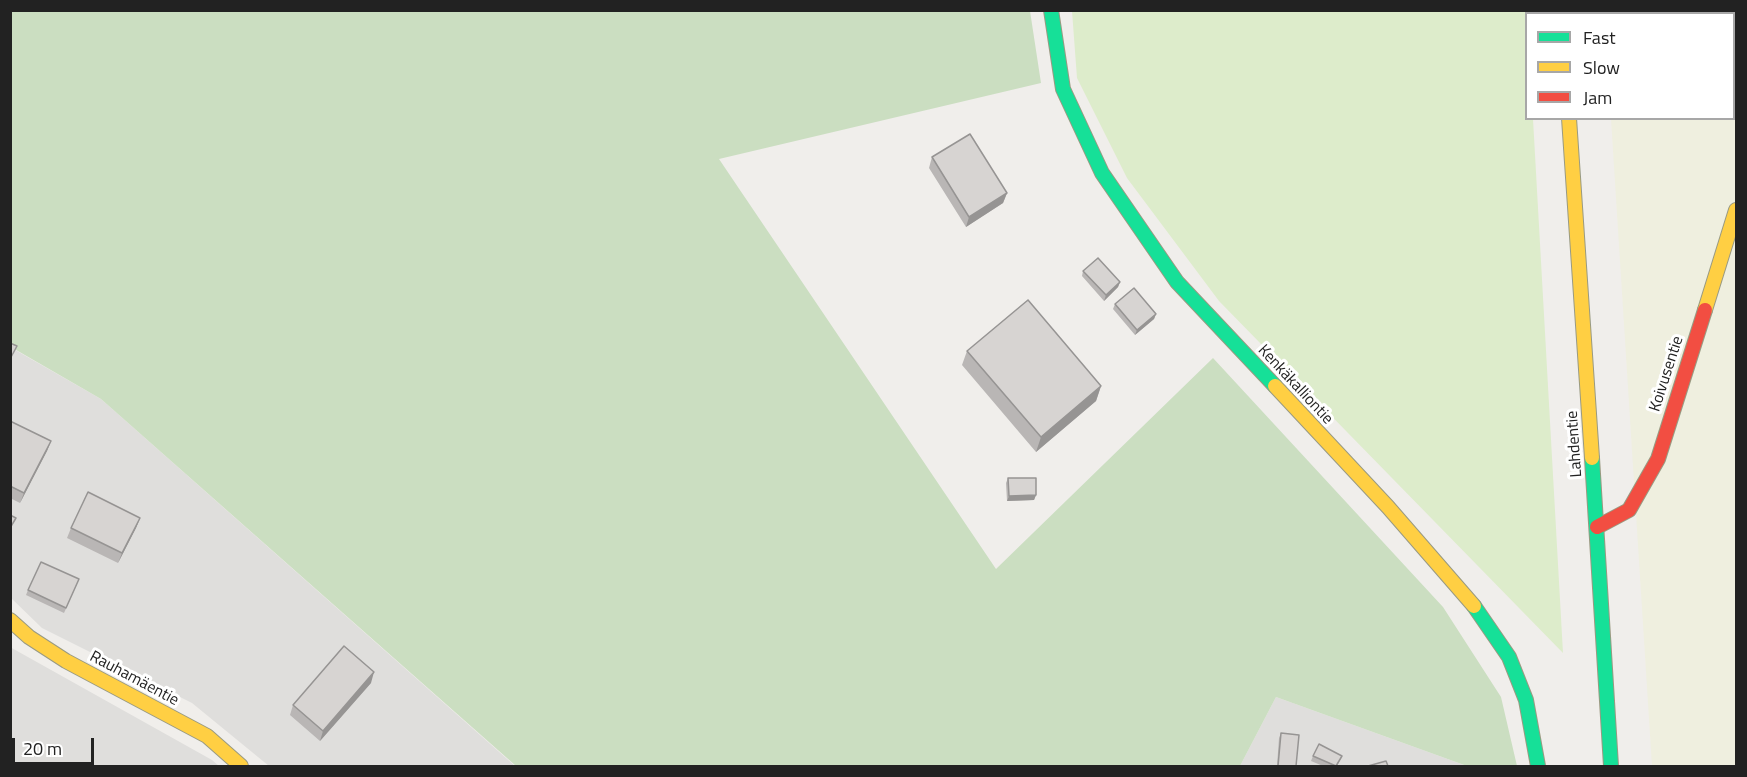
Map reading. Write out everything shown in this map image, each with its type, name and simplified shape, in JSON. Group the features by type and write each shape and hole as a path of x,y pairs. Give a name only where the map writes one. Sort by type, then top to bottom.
{"street":[{"name":"Kenkäkalliontie","path":"1051,10 1063,89 1102,173 1177,282 1389,507 1470,600 1509,657 1526,700 1538,766"},
{"name":"Lahdentie","path":"1569,120 1611,766"},
{"name":"Koivusentie","path":"1597,527 1629,510 1658,459 1737,210"},
{"name":"Rauhamäentie","path":"10,620 29,637 66,661 207,736 241,766"}],"shaded area":[{"path":"10,347 101,399 515,766 269,766 192,703 42,628 11,598"},
{"path":"10,647 212,760 219,766 11,766"},
{"path":"1276,697 1467,766 1240,766"}],"green space":[{"path":"11,11 1030,11 1041,83 719,159 996,569 1213,358 1443,607 1501,697 1517,766 1467,766 1276,697 1240,766 516,766 101,399 11,347"},
{"path":"1072,11 1527,11 1525,12 1525,120 1533,120 1563,653 1219,301 1127,178 1077,78"},
{"path":"1736,11 1736,766 1652,766 1611,120 1735,120 1735,12 1605,12"}],"building":[{"path":"970,134 1007,193 969,217 932,157"},
{"path":"1098,258 1120,282 1106,295 1083,271"},
{"path":"1134,288 1156,314 1137,330 1115,304"},
{"path":"1028,300 1101,386 1041,437 967,351"},
{"path":"10,343 17,346 10,359"},
{"path":"10,421 51,441 24,493 10,486"},
{"path":"1008,478 1036,478 1036,495 1009,496"},
{"path":"88,492 140,518 122,553 71,528"},
{"path":"10,515 16,518 10,528"},
{"path":"41,562 79,579 66,608 28,590"},
{"path":"344,646 374,672 323,731 293,705"},
{"path":"1281,733 1299,735 1296,766 1278,766"},
{"path":"1319,744 1342,756 1336,766 1313,756"},
{"path":"1386,761 1388,766 1368,766"}],"traffic: fast":[{"path":"1051,10 1063,89 1102,173 1177,282 1275,386"},
{"path":"1592,458 1611,766"},
{"path":"1474,606 1509,657 1526,700 1538,766"}],"traffic: slow":[{"path":"1569,120 1592,458"},
{"path":"1705,310 1736,210"},
{"path":"1275,386 1388,507 1474,606"},
{"path":"10,620 29,637 66,661 207,736 241,766"}],"traffic: jam":[{"path":"1597,527 1629,510 1658,459 1705,310"}]}
